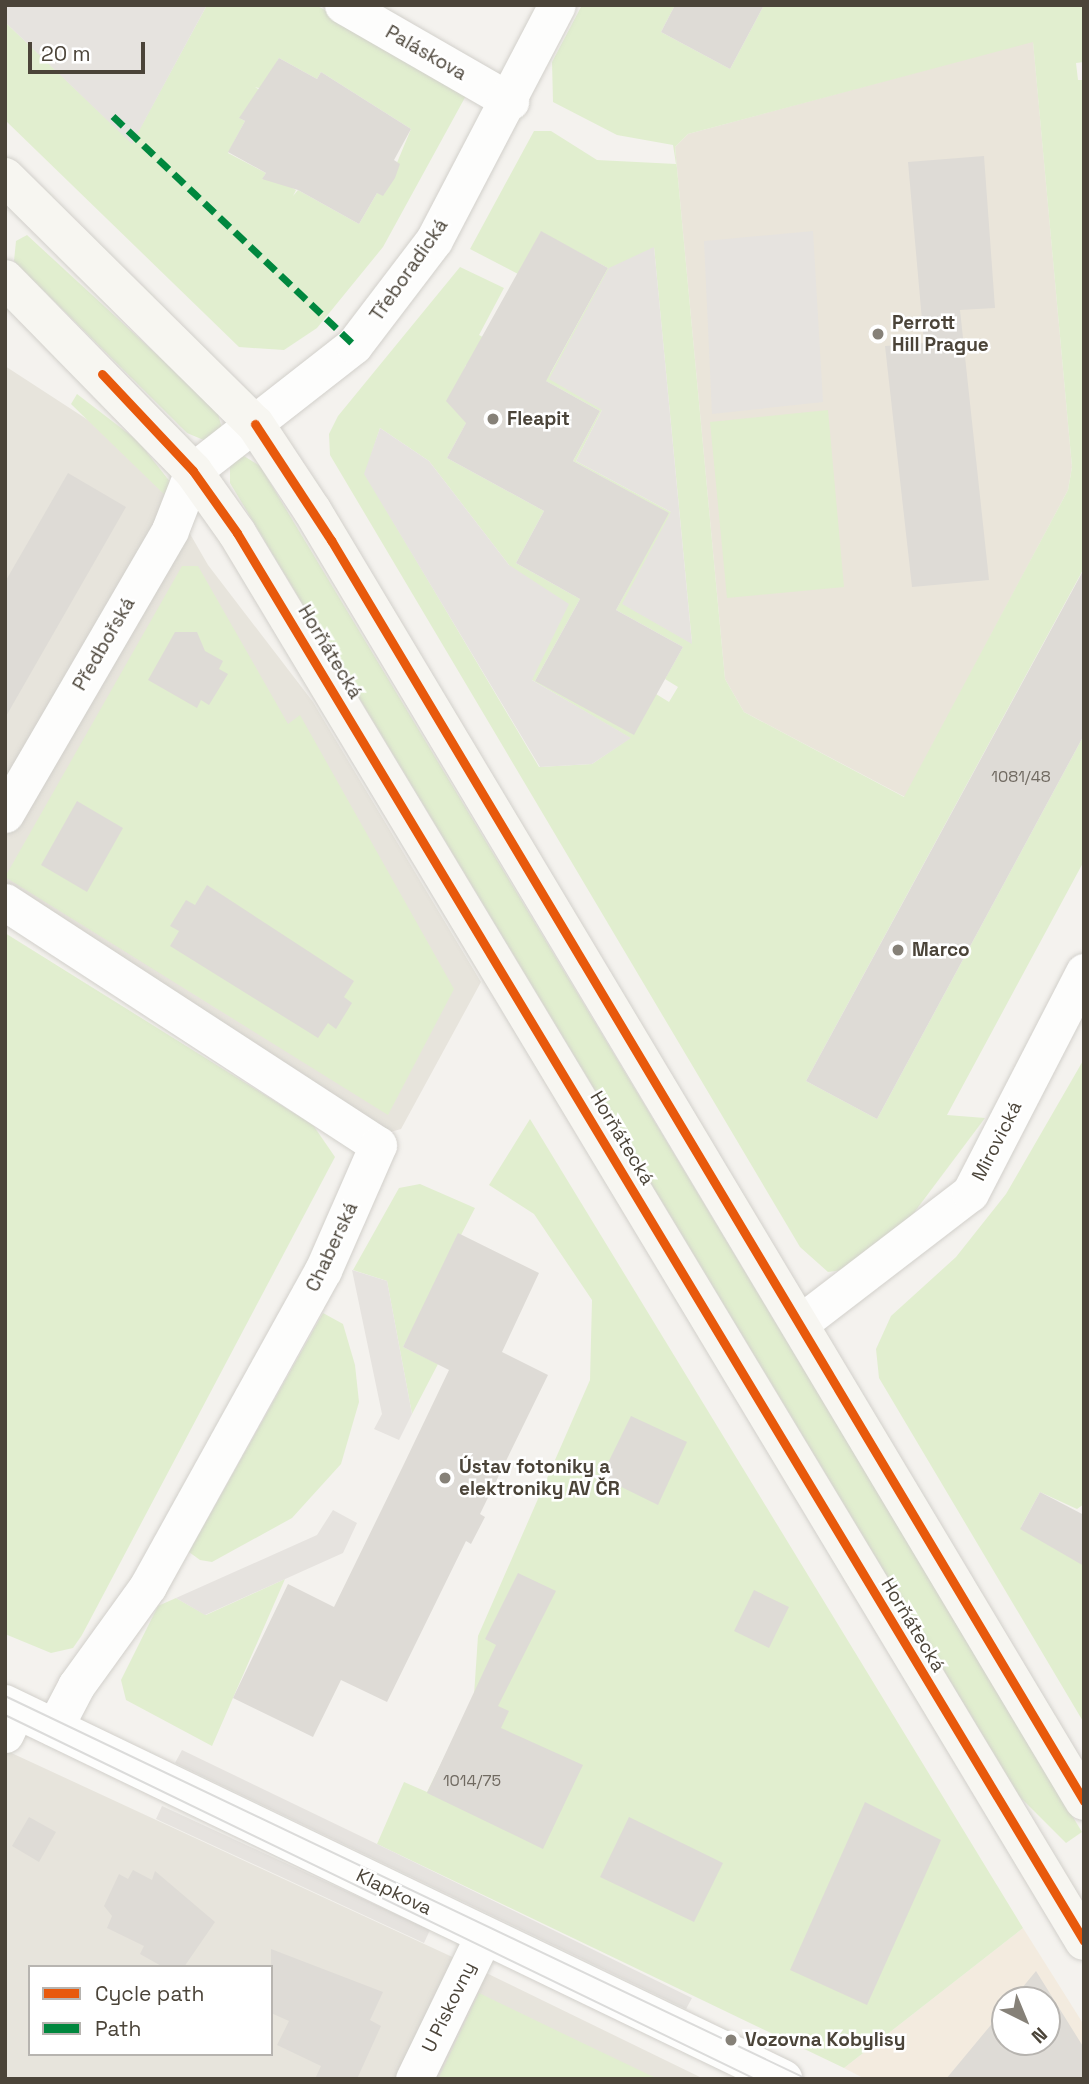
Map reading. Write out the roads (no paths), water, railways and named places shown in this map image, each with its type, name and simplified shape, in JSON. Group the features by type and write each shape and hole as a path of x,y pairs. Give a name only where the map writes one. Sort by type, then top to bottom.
{"main road":[{"path":"7,182 255,424 331,540 1084,1801"},
{"name":"Horňátecká","path":"5,279 193,471 237,533 1084,1941"}],"street":[{"name":"Paláskova","path":"343,5 510,101"},
{"name":"Třeboradická","path":"193,471 354,345 434,240 510,101 557,5"},
{"name":"Předbořská","path":"5,814 170,530 193,471"},
{"name":"Chaberská","path":"5,902 378,1145 323,1270 148,1586 76,1686 54,1728"},
{"name":"Mirovická","path":"799,1324 970,1193 1084,972"},
{"name":"Klapkova","path":"9,1716 54,1728 783,2079"},
{"name":"U Pískovny","path":"414,2079 484,1935"}],"tram line":[{"path":"5,1696 807,2079"},
{"path":"5,1715 755,2079"}],"place":[{"name":"Perrott Hill Prague","path":"878,334"},
{"name":"Fleapit","path":"493,419"},
{"name":"Marco","path":"898,950"},
{"name":"Ústav fotoniky a elektroniky AV ČR","path":"445,1478"},
{"name":"Vozovna Kobylisy","path":"731,2040"}]}
